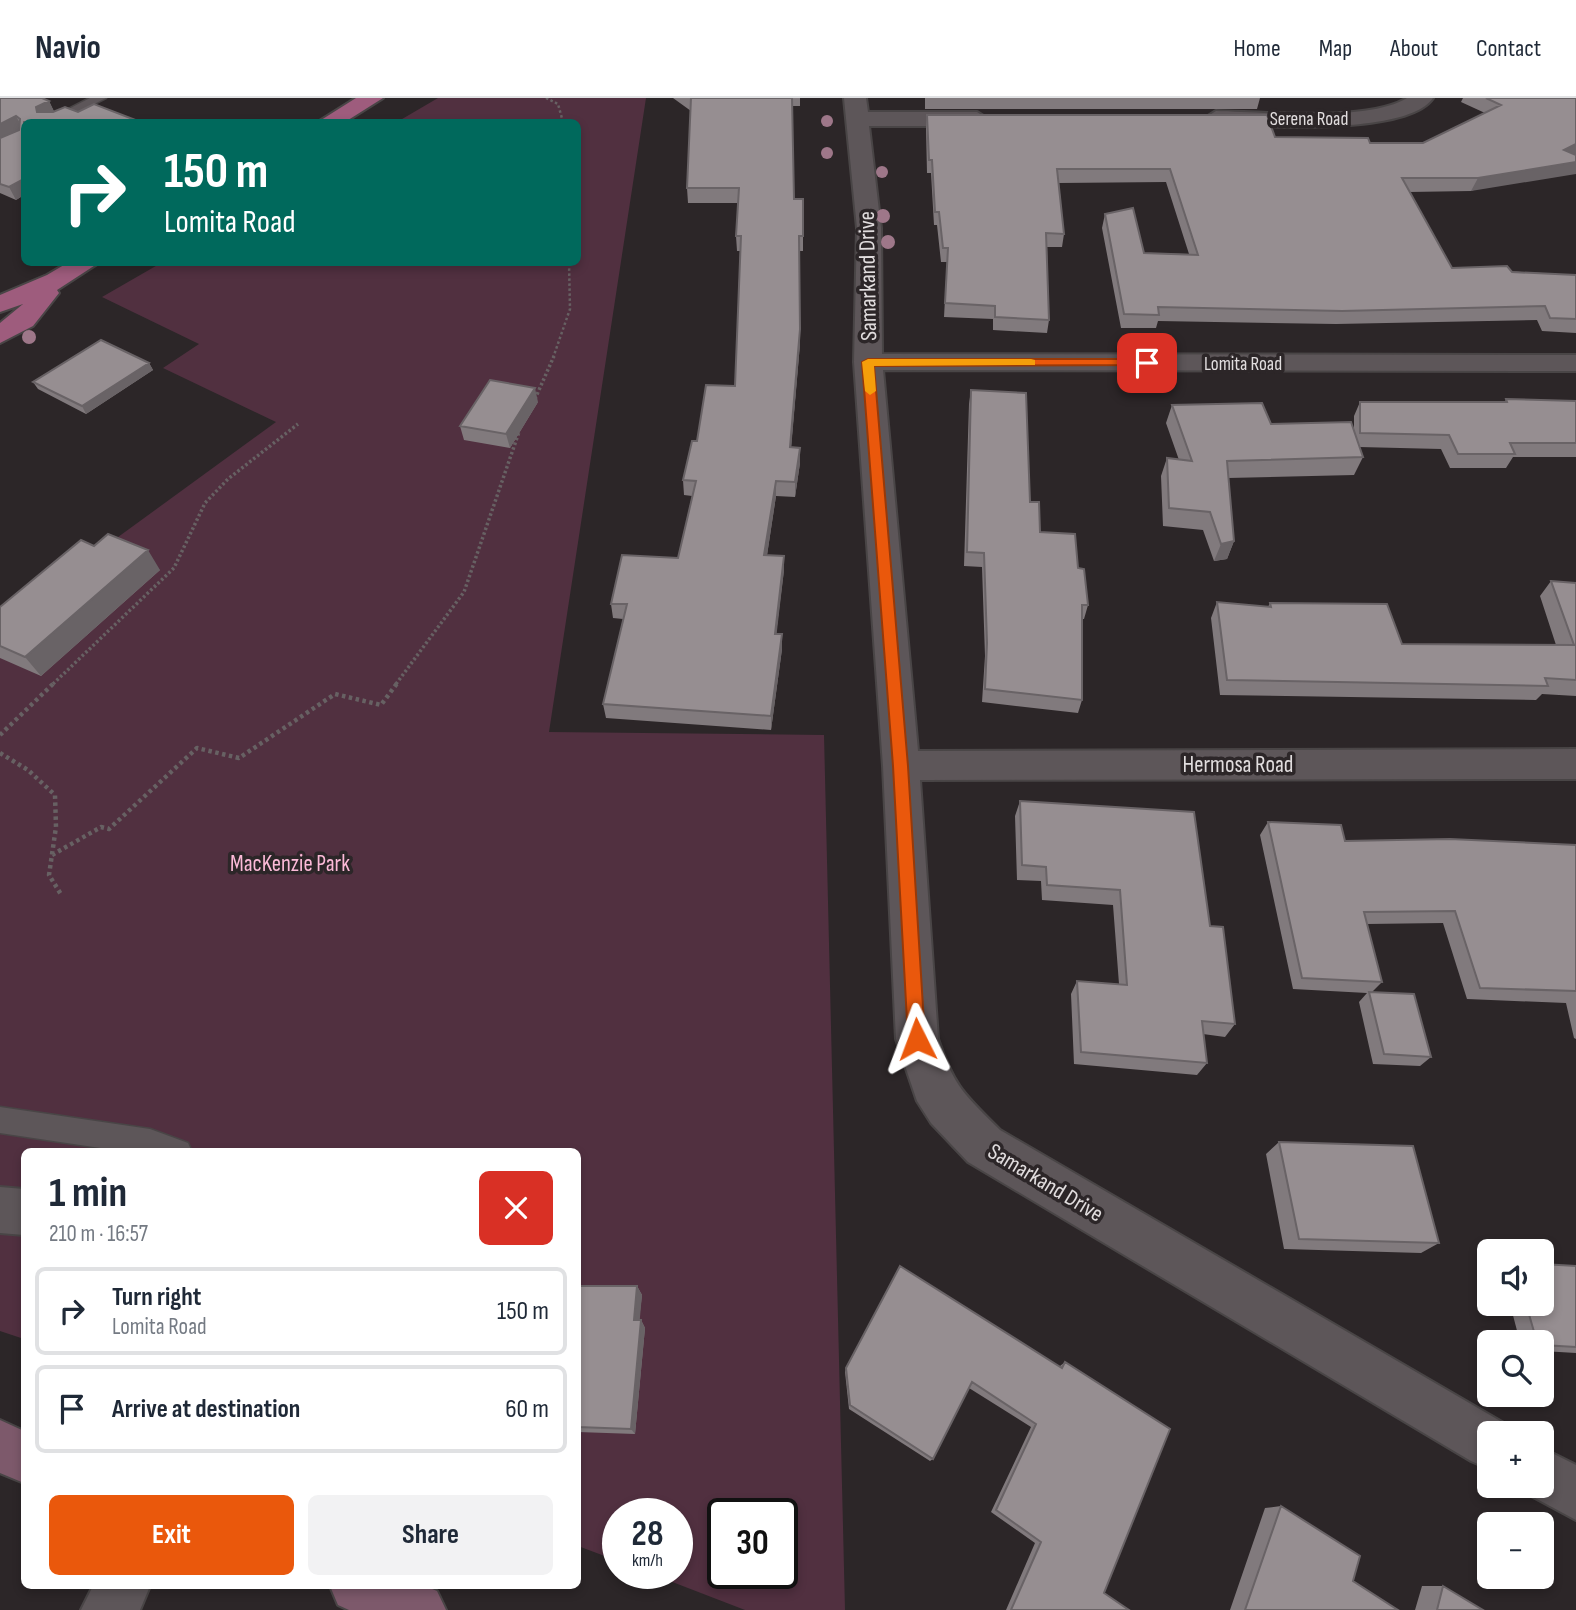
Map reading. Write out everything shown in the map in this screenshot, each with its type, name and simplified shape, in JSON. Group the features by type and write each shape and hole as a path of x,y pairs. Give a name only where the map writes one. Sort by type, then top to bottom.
{"main road":[{"path":"334,119 372,98"},
{"path":"0,304 56,281 81,266"},
{"path":"0,335 24,320 56,281"},
{"path":"0,1446 21,1456"},
{"path":"365,1589 418,1610"}],"street":[{"name":"Serena Road","path":"1199,118 1363,118 1402,111 1422,98"},
{"path":"855,109 995,119"},
{"name":"Samarkand Drive","path":"855,109 869,228 868,362 901,766 917,1039 932,1086 947,1108 984,1146 1477,1436"},
{"name":"Lomita Road","path":"868,362 1576,363"},
{"name":"Hermosa Road","path":"901,766 1006,763 1576,764"},
{"path":"0,1210 21,1212"},
{"path":"1554,1481 1576,1494"},
{"path":"109,1610 121,1589"}],"lane":[{"path":"56,119 100,98"},
{"path":"0,1119 150,1142 167,1148"}],"path":[{"path":"546,98 558,104 562,119"},
{"path":"532,405 561,341 570,309 569,266"},
{"path":"0,735 174,568 205,503 228,480 298,424"},
{"path":"52,855 101,827 110,829 197,748 239,758 335,694 380,705 464,592 503,485 510,452 521,428"},
{"path":"0,753 28,770 55,795 49,875 62,896"}],"green space":[{"name":"MacKenzie Park","path":"438,98 646,98 549,732 824,735 845,1610 745,1610 691,1589 693,1589 693,1498 602,1498 602,1555 581,1547 581,1148 21,1148 21,1338 0,1331 0,623 276,422 163,368 199,344 102,297 156,266 581,266 581,119 402,119"}],"building":[{"path":"0,98 42,98 49,101 36,107 37,112 53,112 65,107 78,112 94,104 133,119 21,119 21,181 9,187 0,184 0,138 19,130 20,119 16,116 0,124"},
{"path":"691,98 792,98 794,199 803,199 803,236 799,236 800,329 790,447 800,448 795,482 776,481 764,555 784,556 775,634 782,634 771,716 603,704 627,604 611,604 622,555 678,558 696,481 683,480 692,441 697,441 706,385 735,386 741,236 736,236 739,188 687,188"},
{"path":"1486,98 1576,98 1576,144 1564,150 1576,155 1576,162 1478,178 1402,178 1452,268 1507,266 1512,272 1576,275 1576,319 1550,318 1545,306 1342,311 1158,307 1159,315 1124,314 1105,214 1133,208 1144,253 1198,255 1170,169 1057,169 1064,234 1046,233 1049,320 995,317 995,306 945,303 948,248 943,248 939,212 935,212 927,115 1267,115 1275,137 1368,138 1370,143 1423,143 1501,105"},
{"path":"101,340 149,363 82,406 33,382"},
{"path":"490,380 535,388 506,434 460,426"},
{"path":"971,390 1026,393 1030,502 1039,502 1040,532 1075,534 1078,568 1084,569 1088,605 1082,605 1082,700 985,689 987,643 984,553 967,552"},
{"path":"1506,399 1576,401 1576,443 1510,443 1515,454 1458,454 1449,435 1360,433 1360,402 1507,402"},
{"path":"1262,403 1271,424 1351,422 1363,457 1227,461 1234,541 1221,544 1210,512 1169,508 1167,458 1192,461 1172,405"},
{"path":"108,534 148,550 25,657 0,646 0,607 81,540 94,546"},
{"path":"1551,581 1576,583 1576,680 1545,678 1548,686 1227,680 1217,602 1271,607 1270,603 1387,604 1402,644 1574,645"},
{"path":"1020,801 1194,812 1210,926 1223,927 1235,1024 1202,1021 1207,1063 1081,1052 1077,981 1127,985 1120,890 1047,885 1046,867 1022,865"},
{"path":"1268,822 1341,825 1345,841 1450,839 1576,845 1576,991 1480,988 1455,911 1364,912 1382,982 1302,978"},
{"path":"1369,992 1414,994 1431,1057 1384,1054"},
{"path":"1279,1142 1413,1146 1439,1243 1299,1239"},
{"path":"1554,1265 1576,1266 1576,1347 1554,1346 1554,1330 1534,1330 1529,1316 1554,1316"},
{"path":"900,1266 1062,1368 1065,1362 1170,1429 1104,1593 1129,1610 1011,1610 1041,1542 996,1510 1036,1424 972,1382 933,1459 850,1405 846,1368"},
{"path":"581,1286 637,1286 634,1320 641,1320 631,1429 581,1427"},
{"path":"1281,1506 1360,1556 1353,1581 1398,1610 1245,1610"},
{"path":"1443,1586 1483,1610 1437,1610"}],"slow traffic":[{"path":"870,391 868,362 1031,363"}],"route":[{"path":"917,1039 901,766 868,362 1147,363"}]}
